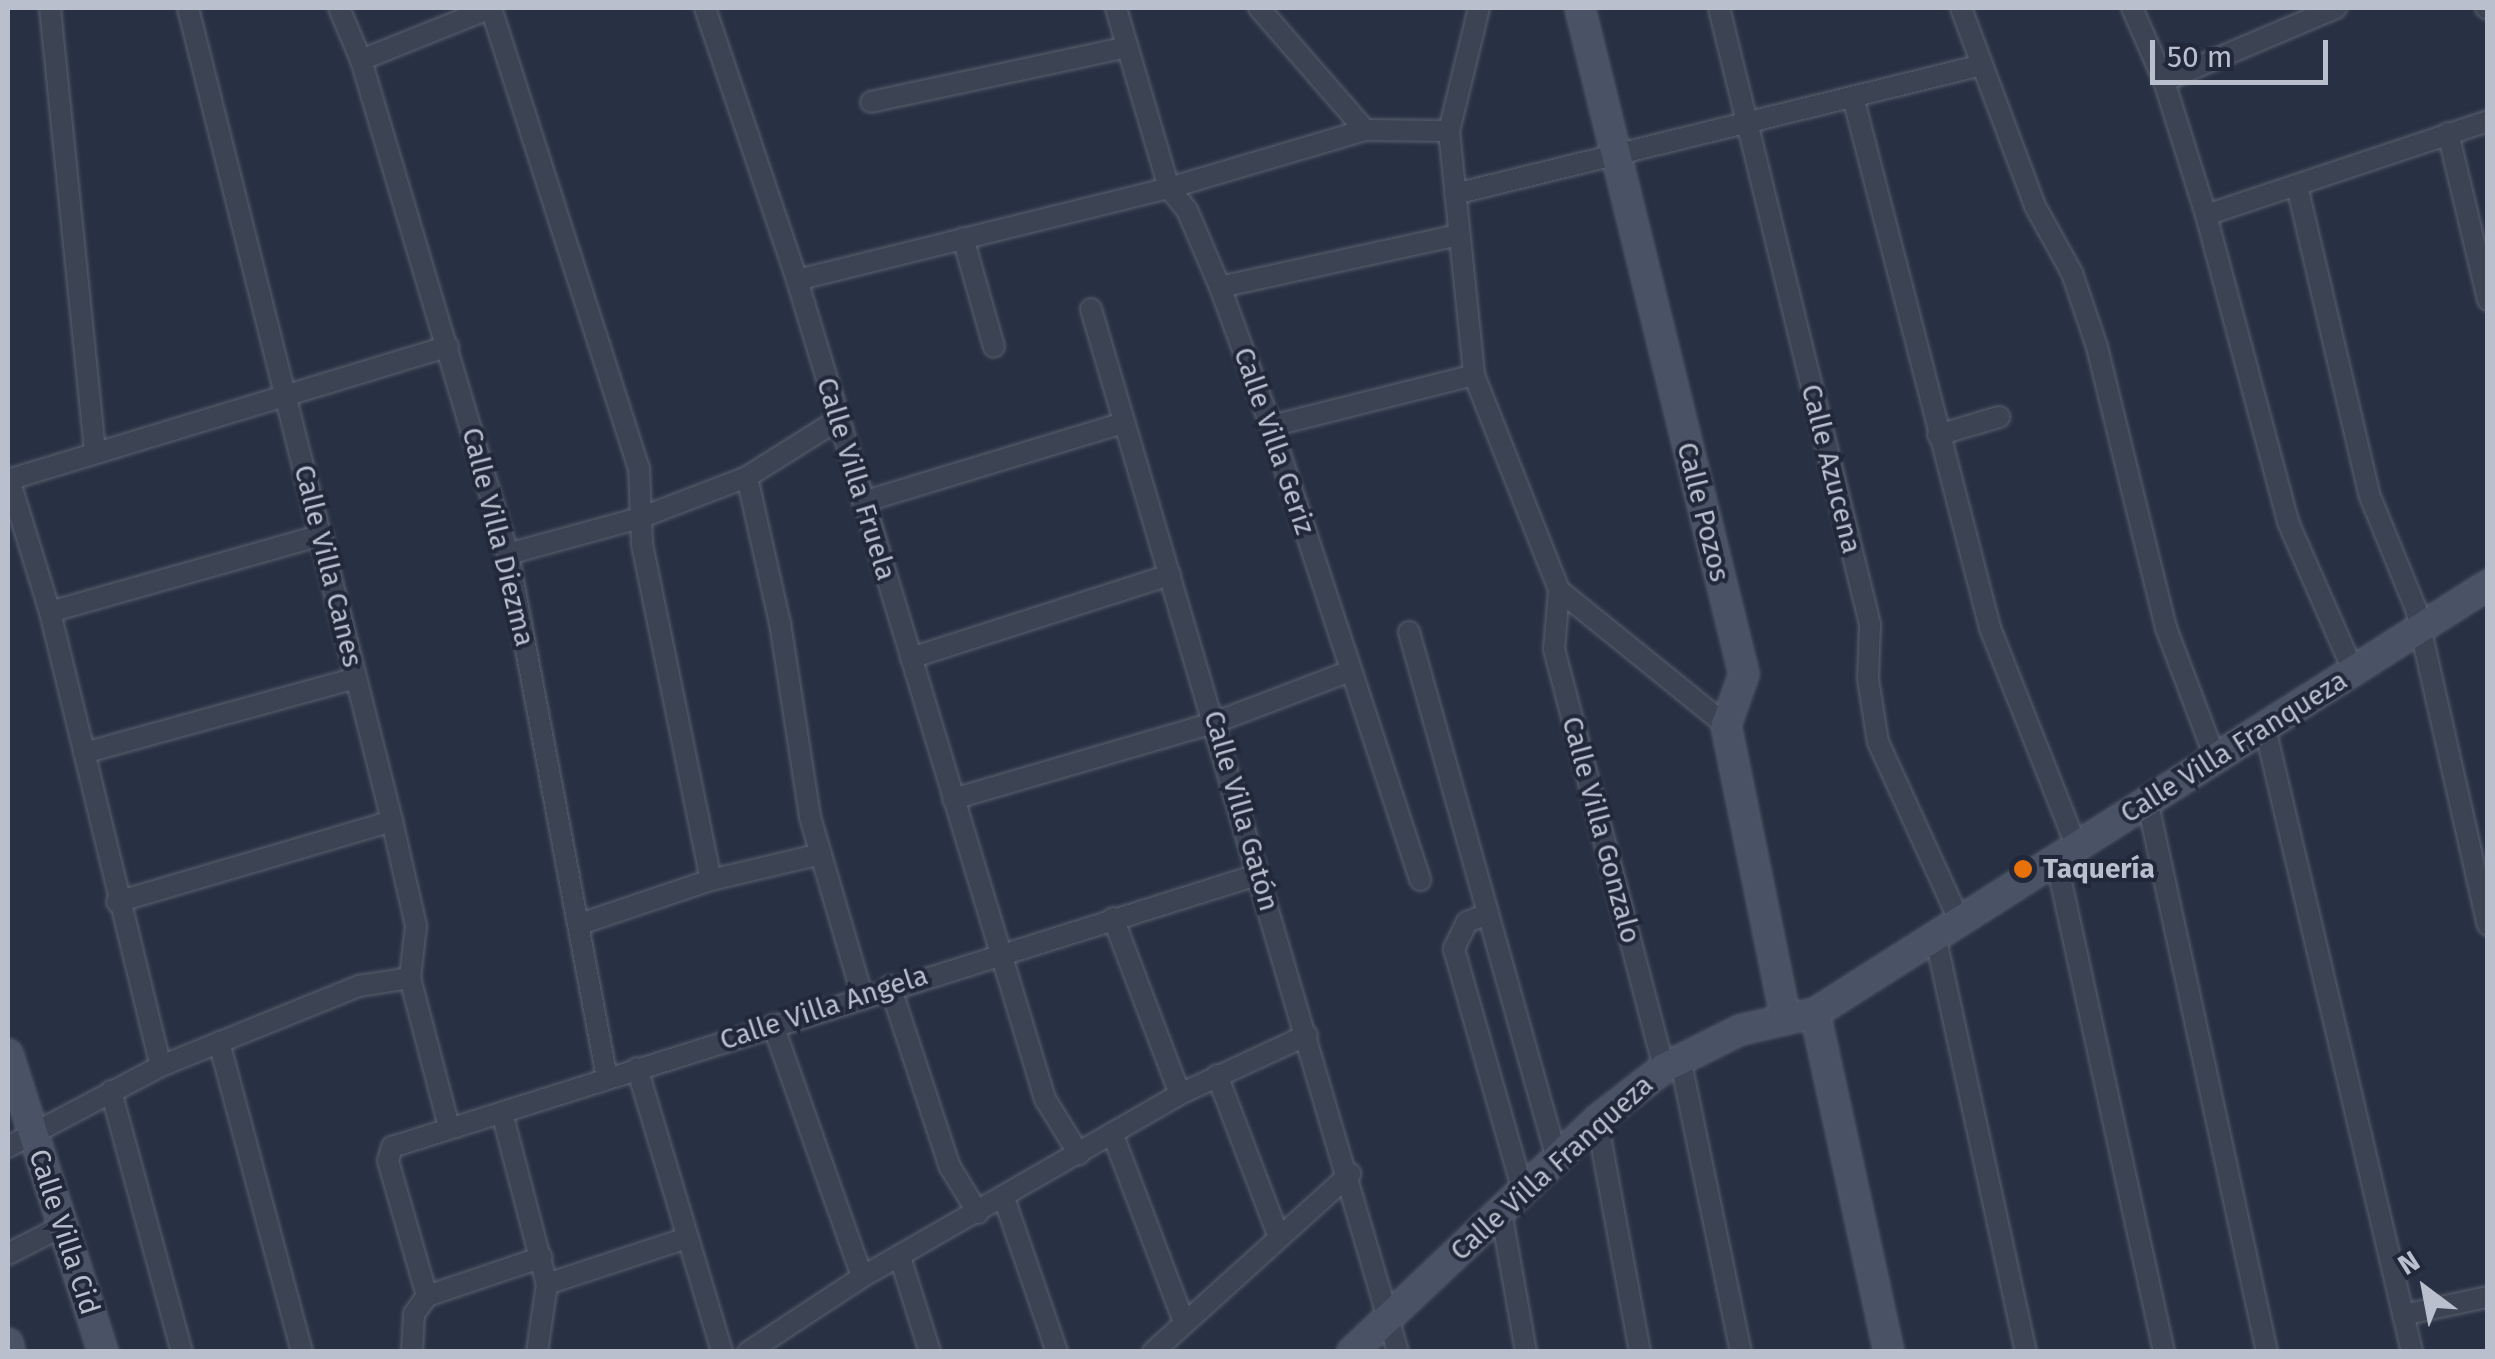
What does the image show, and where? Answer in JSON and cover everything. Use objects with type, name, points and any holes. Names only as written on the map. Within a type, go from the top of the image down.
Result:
[{"type":"street","points":[[50,8],[95,450]]},
{"type":"street","name":"Calle Villa Canes","points":[[188,8],[392,821],[416,926],[410,978],[449,1126]]},
{"type":"street","name":"Calle Villa Diezma","points":[[340,8],[361,60],[508,554],[580,924],[598,1059],[607,1078]]},
{"type":"street","points":[[361,60],[491,8],[639,468],[640,518],[712,880]]},
{"type":"street","name":"Calle Villa Fruela","points":[[704,8],[797,280],[836,421],[1003,952],[1045,1099],[1079,1154]]},
{"type":"street","name":"Calle Villa Geriz","points":[[1116,8],[1170,188],[1187,210],[1271,426],[1420,880]]},
{"type":"street","points":[[1259,8],[1276,17],[1365,130]]},
{"type":"street","points":[[1479,8],[1449,131],[1474,375],[1559,590],[1726,725],[1785,1016]]},
{"type":"street","name":"Calle Pozos","points":[[1580,8],[1613,158],[1744,674],[1726,725]]},
{"type":"street","name":"Calle Azucena","points":[[1719,8],[1743,121],[1870,624],[1868,679],[1878,742],[1947,928],[2026,1352]]},
{"type":"street","points":[[1961,8],[1978,66],[2035,206],[2072,273],[2166,628],[2215,758]]},
{"type":"street","points":[[2132,8],[2164,81],[2206,215],[2288,522],[2354,672]]},
{"type":"street","points":[[2164,81],[2336,8]]},
{"type":"street","points":[[871,102],[1127,48]]},
{"type":"street","points":[[1455,194],[1978,66]]},
{"type":"street","points":[[1852,97],[1990,628],[2066,852],[2164,1352]]},
{"type":"street","points":[[2206,215],[2488,120]]},
{"type":"street","points":[[797,280],[1170,188],[1365,130],[1449,131]]},
{"type":"street","points":[[2448,133],[2488,300]]},
{"type":"street","points":[[2296,186],[2370,494],[2416,609],[2418,632],[2488,925]]},
{"type":"street","points":[[1220,288],[1458,235]]},
{"type":"street","points":[[963,238],[994,347]]},
{"type":"street","name":"Calle Villa Gatón","points":[[1091,308],[1392,1314]]},
{"type":"street","points":[[161,1066],[117,902],[50,612],[8,480],[95,450],[448,346]]},
{"type":"street","points":[[1271,426],[1474,375]]},
{"type":"street","points":[[1938,434],[1999,417]]},
{"type":"street","points":[[508,554],[640,518],[747,477],[836,421]]},
{"type":"street","points":[[863,502],[1123,423]]},
{"type":"street","points":[[747,477],[821,854],[862,995]]},
{"type":"street","points":[[50,612],[322,535]]},
{"type":"street","points":[[911,658],[1170,576]]},
{"type":"street","name":"Calle Villa Franqueza","points":[[1352,1352],[1597,1120],[1672,1063],[1785,1016],[1815,1013],[2488,585]]},
{"type":"street","name":"Calle Villa Gonzalo","points":[[1559,590],[1554,649],[1672,1063]]},
{"type":"street","points":[[1410,632],[1557,1159]]},
{"type":"street","points":[[954,799],[1216,722],[1350,671]]},
{"type":"street","points":[[84,753],[356,678]]},
{"type":"street","points":[[2265,728],[2412,1352]]},
{"type":"street","points":[[2148,804],[2267,1352]]},
{"type":"street","points":[[117,902],[392,821]]},
{"type":"street","points":[[580,924],[712,880],[821,854]]},
{"type":"street","name":"Calle Villa Angela","points":[[426,1296],[388,1162],[392,1147],[890,986],[1258,875]]},
{"type":"street","points":[[1488,914],[1467,922],[1454,949],[1523,1191]]},
{"type":"street","points":[[1113,918],[1180,1094]]},
{"type":"street","points":[[20,1142],[111,1091],[218,1042],[359,986],[410,978]]},
{"type":"street","points":[[890,986],[950,1167],[978,1213]]},
{"type":"street","points":[[1815,1013],[1889,1352]]},
{"type":"street","points":[[774,1025],[862,1277]]},
{"type":"street","points":[[766,1348],[862,1277],[1180,1094],[1306,1034]]},
{"type":"street","points":[[218,1042],[302,1352]]},
{"type":"street","name":"Calle Villa Cid","points":[[8,1054],[20,1142],[61,1226],[103,1352]]},
{"type":"street","points":[[1672,1063],[1741,1352]]},
{"type":"street","points":[[636,1068],[684,1239],[722,1352]]},
{"type":"street","points":[[1217,1076],[1279,1237]]},
{"type":"street","points":[[111,1091],[182,1352]]},
{"type":"street","points":[[502,1112],[547,1284],[537,1352]]},
{"type":"street","points":[[1597,1120],[1640,1352]]},
{"type":"street","points":[[1113,1134],[1184,1322]]},
{"type":"street","points":[[1152,1352],[1350,1174]]},
{"type":"street","points":[[1004,1198],[1057,1352]]},
{"type":"street","points":[[1502,1211],[1526,1352]]},
{"type":"street","points":[[8,1254],[61,1226]]},
{"type":"street","points":[[547,1284],[684,1239]]},
{"type":"street","points":[[412,1352],[414,1314],[426,1296],[542,1257]]},
{"type":"street","points":[[900,1257],[930,1352]]},
{"type":"street","points":[[2404,1315],[2488,1297]]},
{"type":"street","points":[[1392,1314],[1398,1352]]},
{"type":"street","points":[[8,1343],[10,1352]]},
{"type":"place","name":"Taquería","points":[[2023,869]]}]
